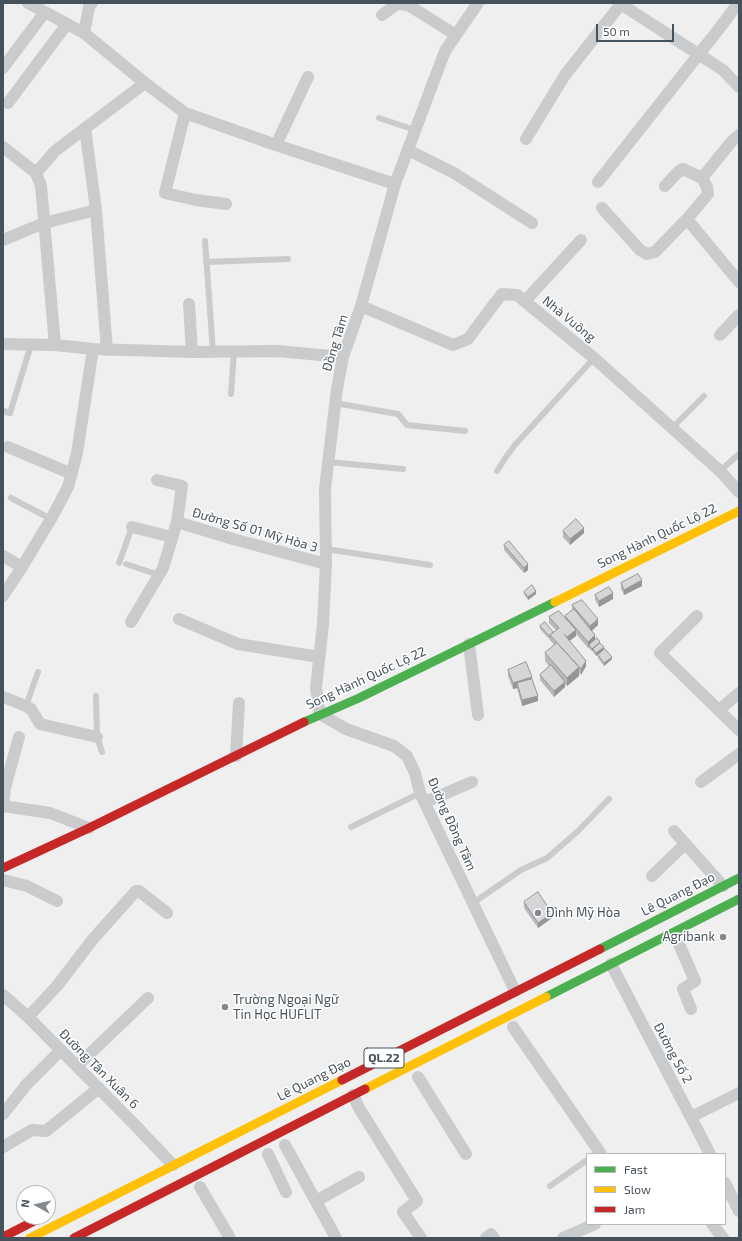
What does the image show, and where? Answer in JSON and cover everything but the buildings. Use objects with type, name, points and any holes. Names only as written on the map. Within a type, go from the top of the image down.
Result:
[{"type":"main road","name":"Song Hành Quốc Lộ 22","points":[[3,868],[89,828],[320,714],[358,698],[739,511]]},
{"type":"main road","name":"Lê Quang Đạo","points":[[30,1238],[739,878]]},
{"type":"main road","name":"QL.22","points":[[74,1238],[353,1095],[615,972],[739,899]]},
{"type":"main road","points":[[3,1237],[26,1225]]},
{"type":"street","points":[[28,3],[84,33],[145,83],[185,113],[276,146],[395,184]]},
{"type":"street","points":[[84,33],[89,7],[92,3]]},
{"type":"street","name":"Đồng Tâm","points":[[320,714],[316,688],[324,624],[326,564],[325,489],[335,403],[343,357],[361,306],[395,184],[445,51],[478,3]]},
{"type":"street","points":[[598,182],[738,3]]},
{"type":"street","points":[[382,15],[397,4],[408,5],[456,35]]},
{"type":"street","points":[[526,139],[565,76],[620,4],[723,70],[739,87]]},
{"type":"street","points":[[3,68],[45,12]]},
{"type":"street","points":[[8,104],[67,24]]},
{"type":"street","points":[[276,146],[308,77]]},
{"type":"street","points":[[36,173],[55,151],[145,83]]},
{"type":"street","points":[[185,113],[165,193],[196,200],[226,204]]},
{"type":"street","points":[[86,128],[96,210],[107,350]]},
{"type":"street","points":[[702,178],[732,141],[739,135]]},
{"type":"street","points":[[3,147],[36,173],[41,186],[54,345]]},
{"type":"street","points":[[408,150],[454,173],[532,223]]},
{"type":"street","points":[[602,208],[640,250],[647,254],[656,252],[708,194],[707,187],[702,178],[683,169],[664,186]]},
{"type":"street","points":[[3,240],[44,223],[96,210]]},
{"type":"street","points":[[687,219],[739,282]]},
{"type":"street","points":[[525,301],[581,240]]},
{"type":"street","name":"Nhà Vuông","points":[[361,306],[454,344],[468,339],[502,294],[518,295],[594,358],[720,471],[739,492]]},
{"type":"street","points":[[189,304],[192,352]]},
{"type":"street","points":[[720,335],[739,315]]},
{"type":"street","points":[[3,344],[54,345],[107,350],[192,352],[277,351],[343,357]]},
{"type":"street","points":[[3,596],[52,519],[72,474],[77,453],[93,349]]},
{"type":"street","points":[[8,447],[72,474]]},
{"type":"street","points":[[131,622],[163,568],[177,522],[182,486],[157,480]]},
{"type":"street","name":"Đường Số 01 Mỹ Hòa 3","points":[[177,522],[326,564]]},
{"type":"street","points":[[132,527],[172,537]]},
{"type":"street","points":[[3,556],[22,567]]},
{"type":"street","points":[[697,616],[660,653],[739,730]]},
{"type":"street","points":[[179,619],[238,644],[319,657]]},
{"type":"street","points":[[469,644],[478,715]]},
{"type":"street","points":[[719,710],[739,693]]},
{"type":"street","points":[[3,697],[31,709],[39,722],[42,724],[97,737]]},
{"type":"street","points":[[236,756],[239,703]]},
{"type":"street","name":"Đường Đồng Tâm","points":[[320,714],[346,729],[394,746],[407,756],[415,773],[423,797],[515,991]]},
{"type":"street","points":[[20,736],[4,788],[3,806],[50,813],[89,828]]},
{"type":"street","points":[[701,782],[739,754]]},
{"type":"street","points":[[423,797],[472,782]]},
{"type":"street","points":[[674,831],[723,886]]},
{"type":"street","points":[[652,876],[685,844]]},
{"type":"street","points":[[3,880],[27,886],[57,902]]},
{"type":"street","points":[[28,1017],[57,986],[92,939],[136,891],[139,891],[167,913]]},
{"type":"street","points":[[679,944],[695,982],[683,989],[691,1009]]},
{"type":"street","name":"Đường Số 2","points":[[615,972],[709,1153]]},
{"type":"street","name":"Đường Tân Xuân 6","points":[[3,995],[28,1017],[173,1165]]},
{"type":"street","points":[[77,1066],[148,998]]},
{"type":"street","points":[[513,1027],[598,1153]]},
{"type":"street","points":[[3,1114],[27,1084],[61,1050]]},
{"type":"street","points":[[418,1077],[466,1154]]},
{"type":"street","points":[[3,1147],[32,1130],[46,1131],[99,1088]]},
{"type":"street","points":[[691,1117],[739,1093]]},
{"type":"street","points":[[353,1095],[359,1108],[417,1201],[402,1212],[421,1238]]},
{"type":"street","points":[[286,1192],[276,1150],[316,1201],[336,1238]]},
{"type":"street","points":[[316,1201],[359,1177]]},
{"type":"street","points":[[726,1185],[739,1210]]},
{"type":"street","points":[[200,1187],[230,1238]]},
{"type":"street","points":[[563,1238],[593,1225]]},
{"type":"street","points":[[713,1225],[723,1238]]},
{"type":"street","points":[[486,1238],[491,1234],[494,1238]]},
{"type":"lane","points":[[379,118],[415,130]]},
{"type":"lane","points":[[205,242],[213,352]]},
{"type":"lane","points":[[206,262],[288,259]]},
{"type":"lane","points":[[3,411],[10,414],[31,344]]},
{"type":"lane","points":[[232,394],[234,352]]},
{"type":"lane","points":[[497,472],[514,446],[594,358]]},
{"type":"lane","points":[[672,428],[704,396]]},
{"type":"lane","points":[[335,403],[398,414],[406,425],[465,430]]},
{"type":"lane","points":[[720,471],[739,454]]},
{"type":"lane","points":[[328,462],[403,469]]},
{"type":"lane","points":[[11,498],[52,519]]},
{"type":"lane","points":[[119,563],[132,527]]},
{"type":"lane","points":[[326,548],[430,565]]},
{"type":"lane","points":[[126,564],[159,576]]},
{"type":"lane","points":[[26,706],[38,672]]},
{"type":"lane","points":[[96,696],[97,737],[102,752]]},
{"type":"lane","points":[[350,827],[423,797]]},
{"type":"lane","points":[[473,903],[521,870],[547,858],[577,832],[609,799]]},
{"type":"lane","points":[[550,1186],[586,1161]]},
{"type":"traffic: fast","points":[[304,722],[359,698],[555,602]]},
{"type":"traffic: fast","points":[[600,949],[739,878]]},
{"type":"traffic: fast","points":[[546,997],[739,899]]},
{"type":"traffic: slow","points":[[555,602],[739,511]]},
{"type":"traffic: slow","points":[[365,1089],[546,997]]},
{"type":"traffic: slow","points":[[30,1238],[342,1080]]},
{"type":"traffic: jam","points":[[3,868],[89,828],[304,722]]},
{"type":"traffic: jam","points":[[342,1080],[600,949]]},
{"type":"traffic: jam","points":[[74,1238],[365,1089]]},
{"type":"traffic: jam","points":[[3,1237],[26,1225]]},
{"type":"place","name":"Đình Mỹ Hòa","points":[[538,913]]},
{"type":"place","name":"Agribank","points":[[723,937]]},
{"type":"place","name":"Trường Ngoại Ngữ Tin Học HUFLIT","points":[[225,1007]]}]
